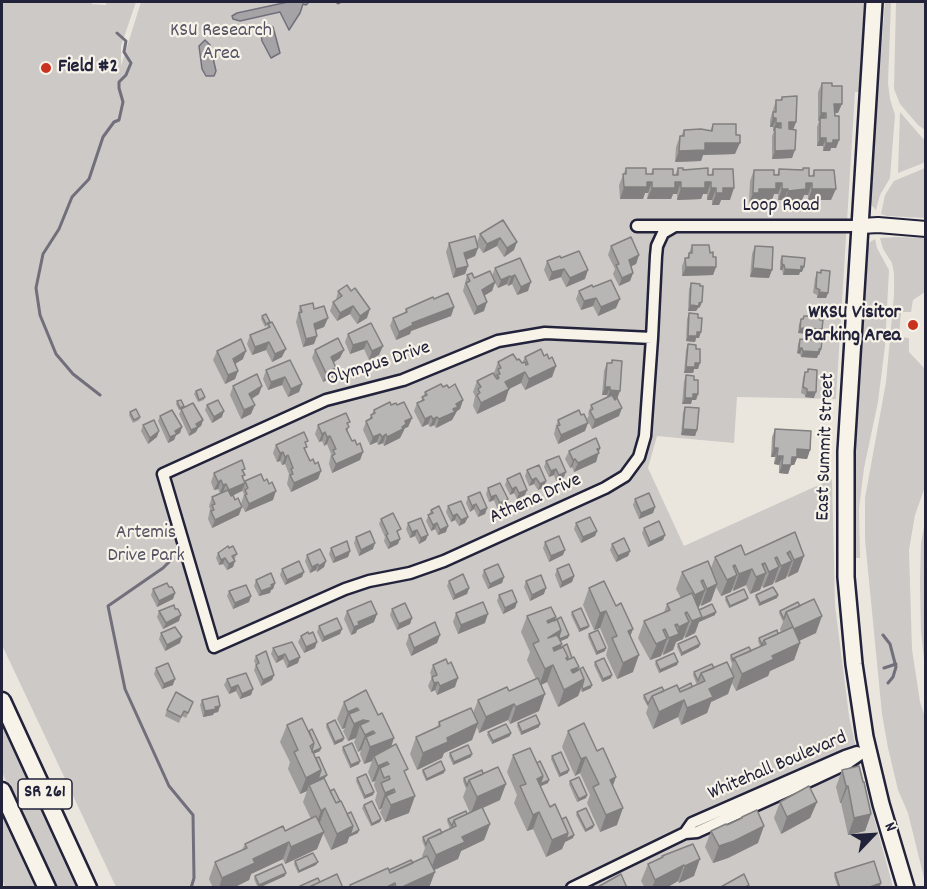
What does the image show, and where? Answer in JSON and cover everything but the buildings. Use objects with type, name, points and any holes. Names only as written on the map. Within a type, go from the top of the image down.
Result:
[{"type":"main road","name":"East Summit Street","points":[[874,2],[845,501],[849,616],[868,749],[888,829],[906,888]]},
{"type":"main road","name":"SR 261","points":[[2,701],[88,888]]},
{"type":"main road","name":"SR 261","points":[[2,791],[47,888]]},
{"type":"street","name":"Loop Road","points":[[637,226],[878,225],[926,229]]},
{"type":"street","name":"Athena Drive","points":[[214,647],[345,589],[369,581],[410,573],[444,561],[617,482],[625,476],[635,464],[644,444],[657,246],[663,233],[675,226]]},
{"type":"street","name":"Olympus Drive","points":[[214,647],[163,474],[326,400],[404,380],[498,341],[545,333],[652,338]]},
{"type":"street","name":"Whitehall Boulevard","points":[[572,888],[685,833],[697,832],[848,763],[868,749]]},
{"type":"green space","points":[[2,2],[91,2],[105,5],[108,2],[136,2],[121,46],[121,66],[141,2],[864,2],[859,92],[855,92],[836,399],[737,397],[734,443],[657,436],[648,468],[684,546],[832,479],[835,605],[849,716],[860,766],[893,887],[116,887],[2,645]]},
{"type":"green space","points":[[885,2],[891,2],[888,83],[895,115],[890,178],[880,195],[876,210],[872,206],[870,194]]},
{"type":"green space","points":[[896,2],[925,2],[925,130],[900,104],[894,89]]},
{"type":"green space","points":[[900,112],[925,141],[926,162],[898,173]]},
{"type":"green space","points":[[925,168],[925,218],[881,214],[885,195],[894,181]]},
{"type":"green space","points":[[880,238],[926,238],[925,292],[913,300],[911,312],[901,312],[899,337],[909,338],[909,352],[925,369],[925,487],[915,515],[909,550],[912,649],[920,702],[926,720],[925,882],[908,813],[898,790],[882,714],[865,540],[865,498],[886,382],[894,295],[892,263],[883,249]]},
{"type":"green space","points":[[875,239],[877,248],[889,270],[885,346],[878,402],[864,468],[859,509],[860,558],[854,558],[852,495],[867,244]]},
{"type":"green space","points":[[925,521],[925,668],[921,632],[920,582],[921,543]]},
{"type":"green space","points":[[2,723],[79,887],[56,887],[34,842],[2,772]]},
{"type":"green space","points":[[2,814],[35,887],[5,887],[2,879]]},
{"type":"shaded area","points":[[288,2],[309,2],[306,5],[303,4],[289,30],[280,12],[240,21],[233,19],[232,16],[237,13]]},
{"type":"shaded area","points":[[265,24],[273,27],[280,53],[271,58],[262,41],[260,29]]},
{"type":"shaded area","points":[[205,40],[210,45],[216,71],[214,76],[206,76],[202,69],[199,46]]},
{"type":"waterway","points":[[100,395],[73,374],[56,354],[40,315],[36,288],[43,254],[59,229],[72,197],[89,179],[103,137],[114,122],[119,120],[123,102],[119,82],[126,75],[131,63],[124,52],[126,41],[117,33]]},
{"type":"waterway","points":[[168,559],[169,562],[163,568],[108,606],[125,689],[169,786],[193,815],[194,878],[191,888]]},
{"type":"waterway","points":[[883,635],[890,644],[896,667],[888,683]]},
{"type":"waterway","points":[[884,668],[896,664]]},
{"type":"place","name":"Field #2","points":[[46,68]]},
{"type":"place","name":"WKSU Visitor Parking Area","points":[[913,325]]},
{"type":"park label","name":"KSU Research Area","points":[[221,44]]},
{"type":"park label","name":"Artemis Drive Park","points":[[146,546]]}]
